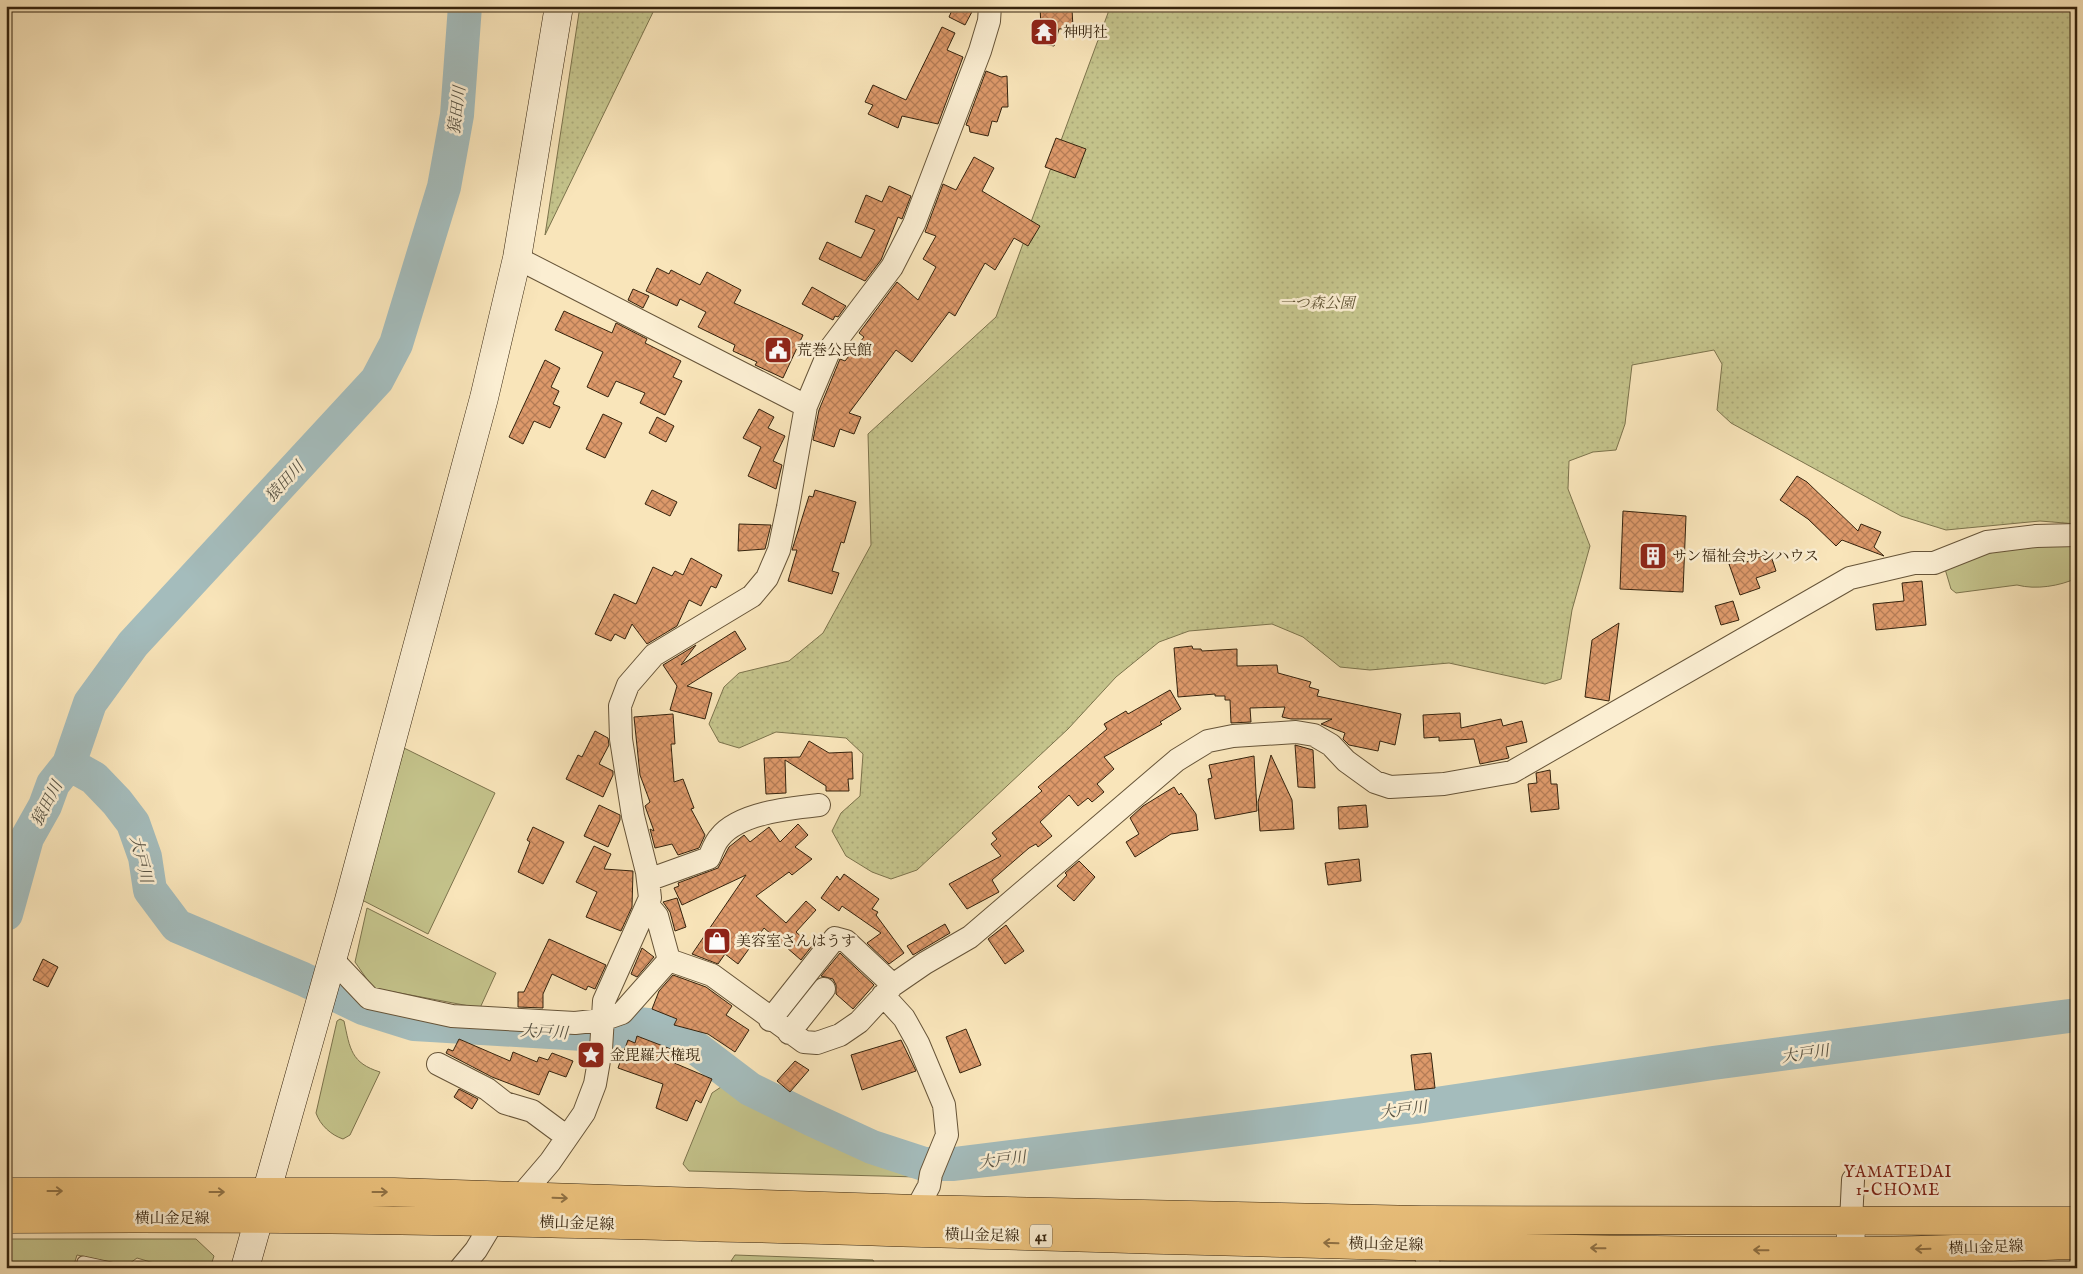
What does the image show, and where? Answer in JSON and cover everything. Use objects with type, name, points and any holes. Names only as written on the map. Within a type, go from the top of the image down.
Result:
[{"type":"main road","name":"横山金足線","points":[[6,1192],[263,1205],[494,1220],[904,1233],[1426,1257],[1850,1259],[2077,1245]]},
{"type":"main road","name":"横山金足線","points":[[6,1218],[263,1205],[394,1192],[917,1210],[1421,1220],[2077,1221]]},
{"type":"street","points":[[245,1268],[482,408],[517,258],[559,6]]},
{"type":"street","points":[[461,1268],[476,1250],[494,1220],[520,1197],[550,1162],[584,1113],[595,1084],[601,1048],[604,1001],[648,905],[650,898],[648,880],[624,765],[620,706],[628,685],[654,655],[752,596],[767,578],[779,550],[806,406],[830,349],[892,267],[914,224],[980,52],[989,21],[990,6]]},
{"type":"street","points":[[517,258],[806,406]]},
{"type":"street","points":[[669,960],[712,975],[748,1000],[770,1020],[789,1033],[804,1042],[817,1042],[840,1034],[866,1016],[888,990],[925,963],[970,937],[1178,760],[1208,741],[1264,733],[1296,732],[1314,735],[1331,745],[1346,761],[1375,782],[1390,787],[1444,784],[1512,772],[1850,578],[1914,563],[1934,563],[1988,542],[2036,536],[2077,535]]},
{"type":"street","points":[[648,880],[709,858],[720,837],[732,827],[772,810],[819,805]]},
{"type":"street","points":[[648,905],[657,916],[669,960]]},
{"type":"street","points":[[770,1020],[835,938],[846,941],[888,990],[913,1035],[944,1105],[947,1135],[931,1174],[929,1186],[904,1233]]},
{"type":"street","points":[[327,976],[369,998],[452,1016],[575,1023],[602,1021],[622,1012],[669,960]]},
{"type":"street","points":[[789,1033],[824,989]]},
{"type":"street","points":[[438,1064],[487,1089],[505,1103],[532,1112],[567,1137]]},
{"type":"street","points":[[1850,1259],[1853,1180]]},
{"type":"lane","points":[[83,1262],[111,1268]]},
{"type":"lane","points":[[137,1268],[142,1268]]},
{"type":"green space","points":[[580,6],[656,6],[545,235]]},
{"type":"green space","name":"一つ森公園","points":[[1108,6],[2077,6],[2077,524],[2040,521],[1946,530],[1901,516],[1731,423],[1717,410],[1722,364],[1714,350],[1632,365],[1625,424],[1616,450],[1593,452],[1569,461],[1568,489],[1590,546],[1572,610],[1561,679],[1545,684],[1449,663],[1370,670],[1340,667],[1303,637],[1272,624],[1189,631],[1159,642],[1116,677],[1068,729],[917,870],[891,879],[872,872],[846,856],[832,831],[841,813],[860,796],[863,754],[846,738],[776,732],[739,748],[719,742],[709,724],[724,687],[739,673],[789,661],[823,633],[871,545],[868,434],[996,317],[1108,13]]},
{"type":"green space","points":[[2077,542],[2077,578],[2056,585],[2032,587],[2017,585],[1956,593],[1951,589],[1945,569],[1948,564],[1994,552]]},
{"type":"green space","points":[[404,748],[495,793],[428,934],[362,900]]},
{"type":"green space","points":[[367,908],[496,973],[480,1008],[373,988],[355,962]]},
{"type":"green space","points":[[340,1019],[344,1021],[353,1054],[363,1064],[380,1072],[350,1135],[343,1139],[327,1129],[320,1122],[316,1113],[337,1021]]},
{"type":"green space","points":[[721,1087],[885,1163],[916,1171],[918,1177],[689,1171],[683,1164],[712,1093]]},
{"type":"green space","points":[[6,1239],[196,1239],[214,1256],[210,1268],[171,1268],[137,1258],[126,1266],[77,1255],[73,1268],[6,1268]]},
{"type":"green space","points":[[735,1255],[873,1260],[876,1266],[875,1268],[741,1268],[731,1261]]},
{"type":"building","points":[[954,6],[975,6],[965,25],[949,17]]},
{"type":"building","name":"神明社","points":[[1059,6],[1059,10],[1072,9],[1073,28],[1059,29],[1054,46],[1038,43],[1041,26],[1040,7]]},
{"type":"building","points":[[942,27],[955,33],[947,50],[963,57],[938,124],[902,116],[898,128],[868,114],[873,105],[865,102],[873,85],[906,100]]},
{"type":"building","points":[[986,71],[1001,77],[1007,76],[1008,107],[1002,107],[997,122],[992,121],[988,136],[970,132],[969,126],[966,125]]},
{"type":"building","points":[[1056,138],[1086,149],[1075,178],[1045,167]]},
{"type":"building","points":[[974,157],[994,168],[982,191],[1040,226],[1028,246],[1014,238],[995,270],[985,263],[955,316],[949,312],[912,362],[896,350],[849,413],[861,417],[854,434],[840,429],[834,447],[813,440],[819,410],[840,359],[845,361],[864,337],[859,333],[897,282],[918,300],[936,267],[923,259],[936,236],[925,232],[943,184],[956,190]]},
{"type":"building","points":[[889,186],[911,196],[902,219],[898,217],[881,260],[865,281],[819,259],[827,242],[861,258],[875,230],[855,222],[866,195],[882,202]]},
{"type":"building","points":[[657,268],[669,274],[671,270],[700,285],[707,272],[741,290],[734,303],[803,335],[783,378],[755,365],[757,362],[733,351],[735,345],[698,327],[706,312],[680,299],[677,306],[646,291]]},
{"type":"building","points":[[812,287],[846,306],[838,317],[835,316],[833,320],[802,304]]},
{"type":"building","points":[[633,289],[649,296],[643,308],[628,300]]},
{"type":"building","points":[[564,311],[612,333],[616,323],[647,339],[645,343],[681,361],[673,377],[682,381],[665,415],[640,403],[645,393],[616,381],[608,397],[587,387],[603,352],[555,330]]},
{"type":"building","points":[[545,360],[560,368],[551,387],[559,391],[553,404],[560,407],[550,428],[534,421],[523,444],[509,437]]},
{"type":"building","points":[[759,409],[774,417],[768,428],[785,436],[773,461],[782,465],[776,489],[748,476],[761,447],[743,438]]},
{"type":"building","points":[[603,414],[622,423],[605,458],[586,449]]},
{"type":"building","points":[[657,417],[674,426],[666,442],[649,433]]},
{"type":"building","points":[[1797,476],[1807,482],[1858,531],[1861,524],[1881,532],[1874,547],[1884,556],[1842,540],[1836,546],[1808,519],[1780,500]]},
{"type":"building","points":[[652,490],[677,502],[670,516],[645,504]]},
{"type":"building","points":[[815,490],[856,502],[844,543],[841,542],[832,571],[839,573],[832,594],[788,581],[797,550],[792,550],[809,496],[813,497]]},
{"type":"building","name":"サン福祉会サンハウス","points":[[1623,511],[1686,516],[1683,592],[1620,589]]},
{"type":"building","points":[[739,524],[771,525],[765,549],[738,551]]},
{"type":"building","points":[[1770,553],[1776,571],[1756,578],[1760,588],[1740,595],[1729,564],[1743,559],[1744,563]]},
{"type":"building","points":[[691,558],[722,575],[716,588],[711,586],[701,606],[689,600],[677,626],[647,644],[632,624],[625,639],[615,634],[611,641],[595,634],[614,594],[636,604],[653,567],[672,576],[675,571],[683,575]]},
{"type":"building","points":[[1922,581],[1926,625],[1876,630],[1873,604],[1904,601],[1902,583]]},
{"type":"building","points":[[1733,601],[1739,620],[1721,625],[1715,606]]},
{"type":"building","points":[[1619,623],[1609,701],[1585,697],[1592,640]]},
{"type":"building","points":[[735,631],[746,649],[687,686],[712,693],[705,719],[670,710],[677,686],[663,665],[696,645],[681,665]]},
{"type":"building","points":[[1192,646],[1193,649],[1201,649],[1202,651],[1237,649],[1237,666],[1277,665],[1278,673],[1311,682],[1309,687],[1319,690],[1317,696],[1401,714],[1395,745],[1380,741],[1378,751],[1349,745],[1343,739],[1345,733],[1321,724],[1332,719],[1291,719],[1282,717],[1285,707],[1250,708],[1251,722],[1231,723],[1230,700],[1225,700],[1225,696],[1215,696],[1215,694],[1178,697],[1174,648]]},
{"type":"building","points":[[1170,690],[1181,709],[1160,722],[1162,724],[1104,757],[1114,769],[1097,784],[1104,792],[1092,802],[1088,798],[1078,806],[1069,795],[1040,822],[1052,836],[1038,847],[1036,844],[1029,848],[992,880],[999,892],[967,909],[949,884],[1001,856],[991,844],[997,839],[992,833],[1042,791],[1038,787],[1107,729],[1104,724],[1126,711],[1128,714]]},
{"type":"building","points":[[1460,713],[1461,728],[1501,719],[1503,726],[1522,721],[1527,742],[1506,747],[1509,758],[1480,764],[1474,739],[1439,741],[1439,737],[1424,738],[1423,715]]},
{"type":"building","points":[[673,714],[675,744],[671,744],[674,782],[683,779],[694,808],[691,809],[705,835],[699,848],[678,855],[672,844],[655,848],[650,829],[654,831],[645,806],[650,802],[640,775],[634,717]]},
{"type":"building","points":[[595,731],[608,738],[609,745],[599,764],[613,771],[603,797],[566,779],[578,755],[582,757]]},
{"type":"building","points":[[809,741],[829,753],[852,752],[853,779],[848,779],[849,791],[826,791],[826,786],[785,760],[786,793],[766,794],[764,758],[800,757]]},
{"type":"building","points":[[1295,745],[1313,750],[1315,788],[1298,787]]},
{"type":"building","points":[[1271,755],[1292,800],[1294,829],[1260,831],[1258,802]]},
{"type":"building","points":[[1254,756],[1257,811],[1215,819],[1208,779],[1212,778],[1209,765]]},
{"type":"building","points":[[1550,770],[1551,784],[1557,784],[1559,809],[1531,812],[1528,784],[1537,783],[1536,773]]},
{"type":"building","points":[[1174,787],[1179,795],[1181,793],[1196,814],[1198,830],[1171,834],[1135,857],[1126,842],[1139,834],[1130,818],[1143,806]]},
{"type":"building","points":[[599,805],[620,815],[620,820],[608,847],[584,836]]},
{"type":"building","points":[[1366,805],[1368,827],[1339,829],[1338,807]]},
{"type":"building","points":[[798,824],[808,835],[795,847],[812,859],[792,875],[789,872],[756,896],[786,923],[806,901],[816,910],[796,932],[812,946],[801,960],[764,928],[738,964],[725,954],[718,964],[692,954],[746,875],[682,905],[674,888],[679,886],[678,883],[718,868],[729,847],[744,835],[750,842],[769,827],[780,842]]},
{"type":"building","points":[[533,827],[564,842],[543,884],[518,872],[530,842],[527,840]]},
{"type":"building","points":[[594,846],[611,854],[604,869],[633,871],[632,907],[621,931],[586,917],[597,892],[576,882]]},
{"type":"building","points":[[1359,859],[1361,881],[1328,885],[1325,863]]},
{"type":"building","points":[[1079,861],[1095,877],[1074,901],[1057,886],[1067,875],[1065,873]]},
{"type":"building","points":[[844,874],[879,899],[872,909],[878,912],[876,915],[904,953],[889,964],[867,943],[881,933],[842,906],[839,911],[821,898],[837,876],[840,880]]},
{"type":"building","points":[[677,898],[686,927],[675,931],[670,912],[663,902]]},
{"type":"building","points":[[945,924],[950,933],[913,955],[907,946]]},
{"type":"building","points":[[1006,925],[1024,951],[1005,964],[988,939]]},
{"type":"building","points":[[549,939],[606,965],[595,989],[588,986],[586,990],[552,974],[543,994],[543,1008],[518,1007],[518,992],[524,992]]},
{"type":"building","points":[[642,948],[654,957],[637,977],[631,974]]},
{"type":"building","points":[[840,953],[874,985],[853,1009],[836,994],[836,985],[833,979],[821,976]]},
{"type":"building","points":[[43,959],[58,967],[48,987],[33,980]]},
{"type":"building","points":[[673,975],[706,987],[732,1006],[726,1015],[749,1030],[735,1052],[708,1034],[674,1025],[677,1019],[652,1009],[659,991]]},
{"type":"building","points":[[966,1029],[981,1065],[960,1073],[946,1037]]},
{"type":"building","points":[[637,1036],[676,1051],[672,1062],[712,1079],[701,1103],[696,1100],[687,1121],[656,1108],[663,1084],[618,1068],[628,1040],[635,1043]]},
{"type":"building","points":[[459,1039],[510,1061],[513,1052],[537,1062],[539,1057],[548,1060],[552,1053],[573,1061],[566,1077],[549,1071],[539,1095],[492,1077],[446,1053],[448,1049],[453,1051]]},
{"type":"building","points":[[901,1040],[916,1071],[862,1090],[851,1055]]},
{"type":"building","points":[[1431,1053],[1435,1088],[1415,1090],[1411,1055]]},
{"type":"building","points":[[795,1061],[809,1070],[790,1092],[777,1081]]},
{"type":"building","points":[[459,1089],[478,1099],[472,1109],[454,1097]]},
{"type":"waterway","name":"猿田川","points":[[6,914],[27,838],[45,806],[53,784],[69,764],[90,703],[133,644],[377,380],[396,344],[444,187],[457,115],[465,6]]},
{"type":"waterway","name":"大戸川","points":[[69,764],[94,778],[117,802],[133,823],[145,857],[150,890],[177,926],[303,979],[363,1008],[414,1024],[583,1034],[618,1032],[637,1024],[658,1026],[692,1045],[750,1089],[872,1147],[924,1164],[954,1164],[1416,1107],[1713,1063],[2077,1015]]},
{"type":"place","name":"神明社","points":[[1044,32]]},
{"type":"place","name":"荒巻公民館","points":[[778,350]]},
{"type":"place","name":"サン福祉会サンハウス","points":[[1653,556]]},
{"type":"place","name":"美容室さんはうす","points":[[717,941]]},
{"type":"place","name":"金毘羅大権現","points":[[591,1055]]},
{"type":"district","name":"YAMATEDAI 1-CHOME","points":[[1898,1180]]}]
